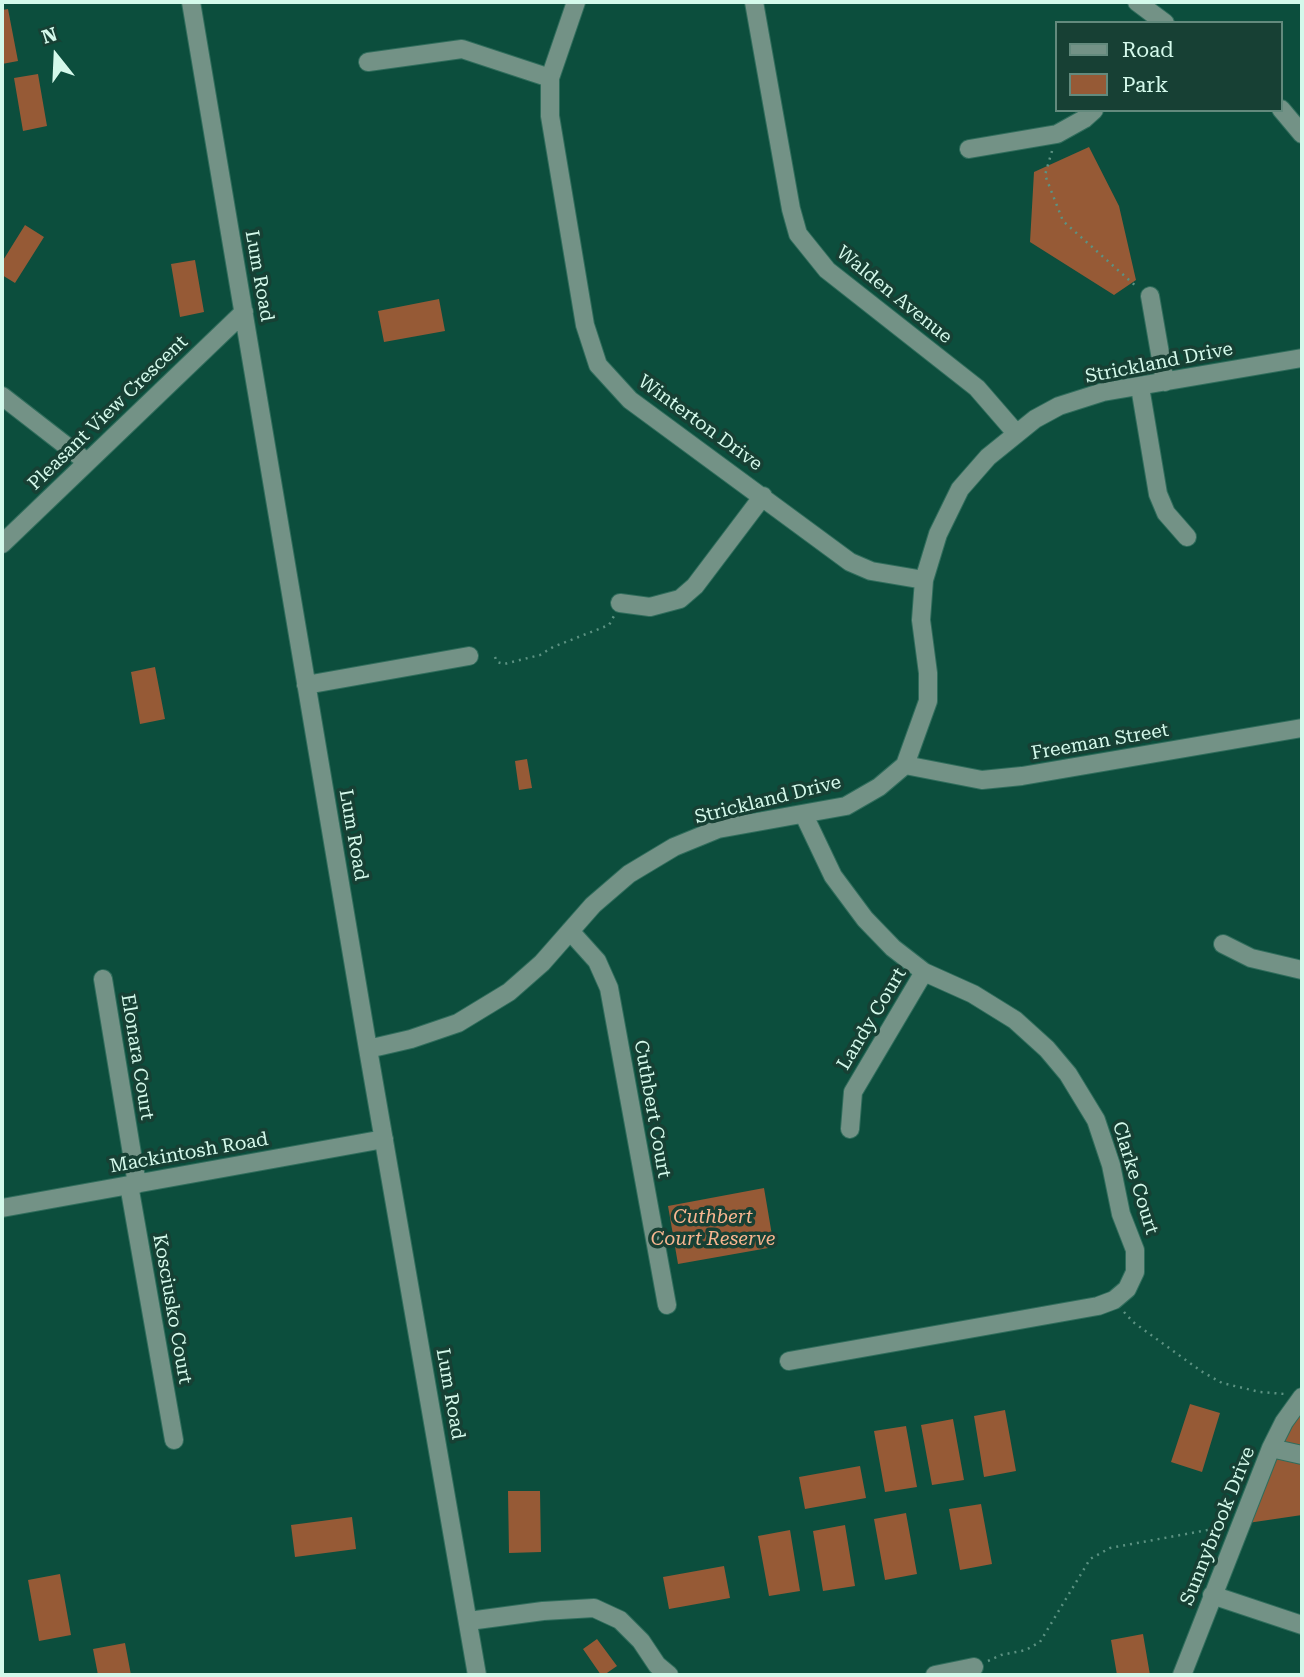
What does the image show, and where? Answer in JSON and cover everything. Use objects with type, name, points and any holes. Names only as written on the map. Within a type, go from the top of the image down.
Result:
[{"type":"street","name":"Lum Road","points":[[191,2],[477,1675]]},
{"type":"street","name":"Winterton Drive","points":[[576,2],[550,78],[550,116],[583,312],[598,365],[630,400],[850,562],[871,571],[924,580]]},
{"type":"street","name":"Walden Avenue","points":[[754,2],[791,209],[798,234],[827,270],[977,388],[1016,433]]},
{"type":"street","points":[[1137,2],[1162,21]]},
{"type":"street","points":[[368,62],[462,49],[550,78]]},
{"type":"street","points":[[1283,111],[1302,134]]},
{"type":"street","points":[[969,149],[1057,134],[1092,112]]},
{"type":"street","points":[[1150,296],[1165,382]]},
{"type":"street","name":"Pleasant View Crescent","points":[[2,544],[244,312]]},
{"type":"street","name":"Strickland Drive","points":[[368,1049],[411,1039],[458,1023],[509,992],[542,963],[593,905],[629,874],[674,847],[718,830],[846,806],[879,786],[905,765],[928,701],[928,673],[921,620],[924,580],[938,534],[960,489],[988,457],[1016,433],[1059,406],[1104,392],[1302,358]]},
{"type":"street","points":[[1140,387],[1158,494],[1167,513],[1187,537]]},
{"type":"street","points":[[2,396],[87,462]]},
{"type":"street","points":[[620,603],[650,607],[680,599],[695,586],[763,496]]},
{"type":"street","points":[[306,685],[469,656]]},
{"type":"street","name":"Freeman Street","points":[[905,765],[982,780],[1022,776],[1302,728]]},
{"type":"street","name":"Clarke Court","points":[[804,815],[833,876],[865,919],[893,948],[924,972],[973,994],[1015,1020],[1047,1049],[1068,1074],[1096,1120],[1111,1165],[1121,1214],[1135,1250],[1135,1272],[1127,1289],[1114,1300]]},
{"type":"street","name":"Cuthbert Court","points":[[570,931],[597,961],[609,988],[667,1306]]},
{"type":"street","points":[[1223,944],[1251,958],[1302,970]]},
{"type":"street","name":"Landy Court","points":[[850,1129],[853,1091],[924,972]]},
{"type":"street","name":"Elonara Court","points":[[103,979],[133,1184]]},
{"type":"street","name":"Mackintosh Road","points":[[2,1208],[384,1139]]},
{"type":"street","name":"Kosciusko Court","points":[[133,1184],[174,1440]]},
{"type":"street","points":[[789,1360],[1071,1311],[1114,1300]]},
{"type":"street","name":"Sunnybrook Drive","points":[[1182,1675],[1271,1448],[1297,1396]]},
{"type":"street","points":[[1271,1448],[1302,1455]]},
{"type":"street","points":[[1212,1595],[1302,1625]]},
{"type":"street","points":[[469,1621],[543,1611],[594,1608],[620,1620],[641,1641],[657,1665],[669,1675]]},
{"type":"street","points":[[935,1675],[974,1667]]},
{"type":"path","points":[[1057,134],[1045,175],[1063,221],[1150,296]]},
{"type":"path","points":[[495,657],[497,662],[504,664],[540,655],[609,625],[620,603]]},
{"type":"path","points":[[1114,1300],[1133,1322],[1222,1383],[1260,1392],[1297,1396]]},
{"type":"path","points":[[974,1667],[1001,1655],[1026,1650],[1040,1642],[1090,1559],[1110,1548],[1241,1524]]},
{"type":"green space","points":[[8,9],[18,61],[2,64],[2,10]]},
{"type":"green space","points":[[38,74],[47,126],[23,131],[14,78]]},
{"type":"green space","points":[[1089,147],[1119,206],[1136,280],[1114,295],[1030,242],[1034,172]]},
{"type":"green space","points":[[25,225],[44,237],[15,283],[2,275],[2,262]]},
{"type":"green space","points":[[195,260],[204,312],[180,317],[171,264]]},
{"type":"green space","points":[[439,299],[445,331],[384,342],[378,311]]},
{"type":"green space","points":[[155,667],[165,719],[140,724],[131,672]]},
{"type":"green space","points":[[527,759],[532,788],[519,790],[515,761]]},
{"type":"green space","name":"Cuthbert Court Reserve","points":[[764,1188],[774,1247],[678,1264],[668,1206]]},
{"type":"green space","points":[[1302,1399],[1302,1515],[1241,1524]]},
{"type":"green space","points":[[1190,1404],[1220,1413],[1202,1472],[1171,1462]]},
{"type":"green space","points":[[1005,1410],[1016,1471],[984,1477],[974,1416]]},
{"type":"green space","points":[[953,1419],[964,1480],[932,1485],[921,1425]]},
{"type":"green space","points":[[906,1426],[917,1487],[885,1492],[874,1431]]},
{"type":"green space","points":[[860,1466],[866,1498],[805,1509],[799,1477]]},
{"type":"green space","points":[[508,1491],[540,1491],[541,1552],[509,1553]]},
{"type":"green space","points":[[981,1504],[992,1564],[960,1570],[949,1509]]},
{"type":"green space","points":[[906,1513],[917,1574],[885,1580],[874,1519]]},
{"type":"green space","points":[[352,1517],[356,1549],[295,1557],[291,1525]]},
{"type":"green space","points":[[845,1525],[855,1586],[823,1591],[813,1531]]},
{"type":"green space","points":[[790,1530],[800,1591],[769,1596],[758,1536]]},
{"type":"green space","points":[[724,1566],[730,1598],[669,1609],[663,1577]]},
{"type":"green space","points":[[60,1574],[71,1635],[39,1641],[28,1580]]},
{"type":"green space","points":[[1143,1634],[1150,1675],[1117,1675],[1111,1640]]},
{"type":"green space","points":[[597,1639],[617,1666],[604,1675],[601,1675],[583,1649]]},
{"type":"green space","points":[[125,1643],[131,1675],[98,1675],[93,1649]]}]
